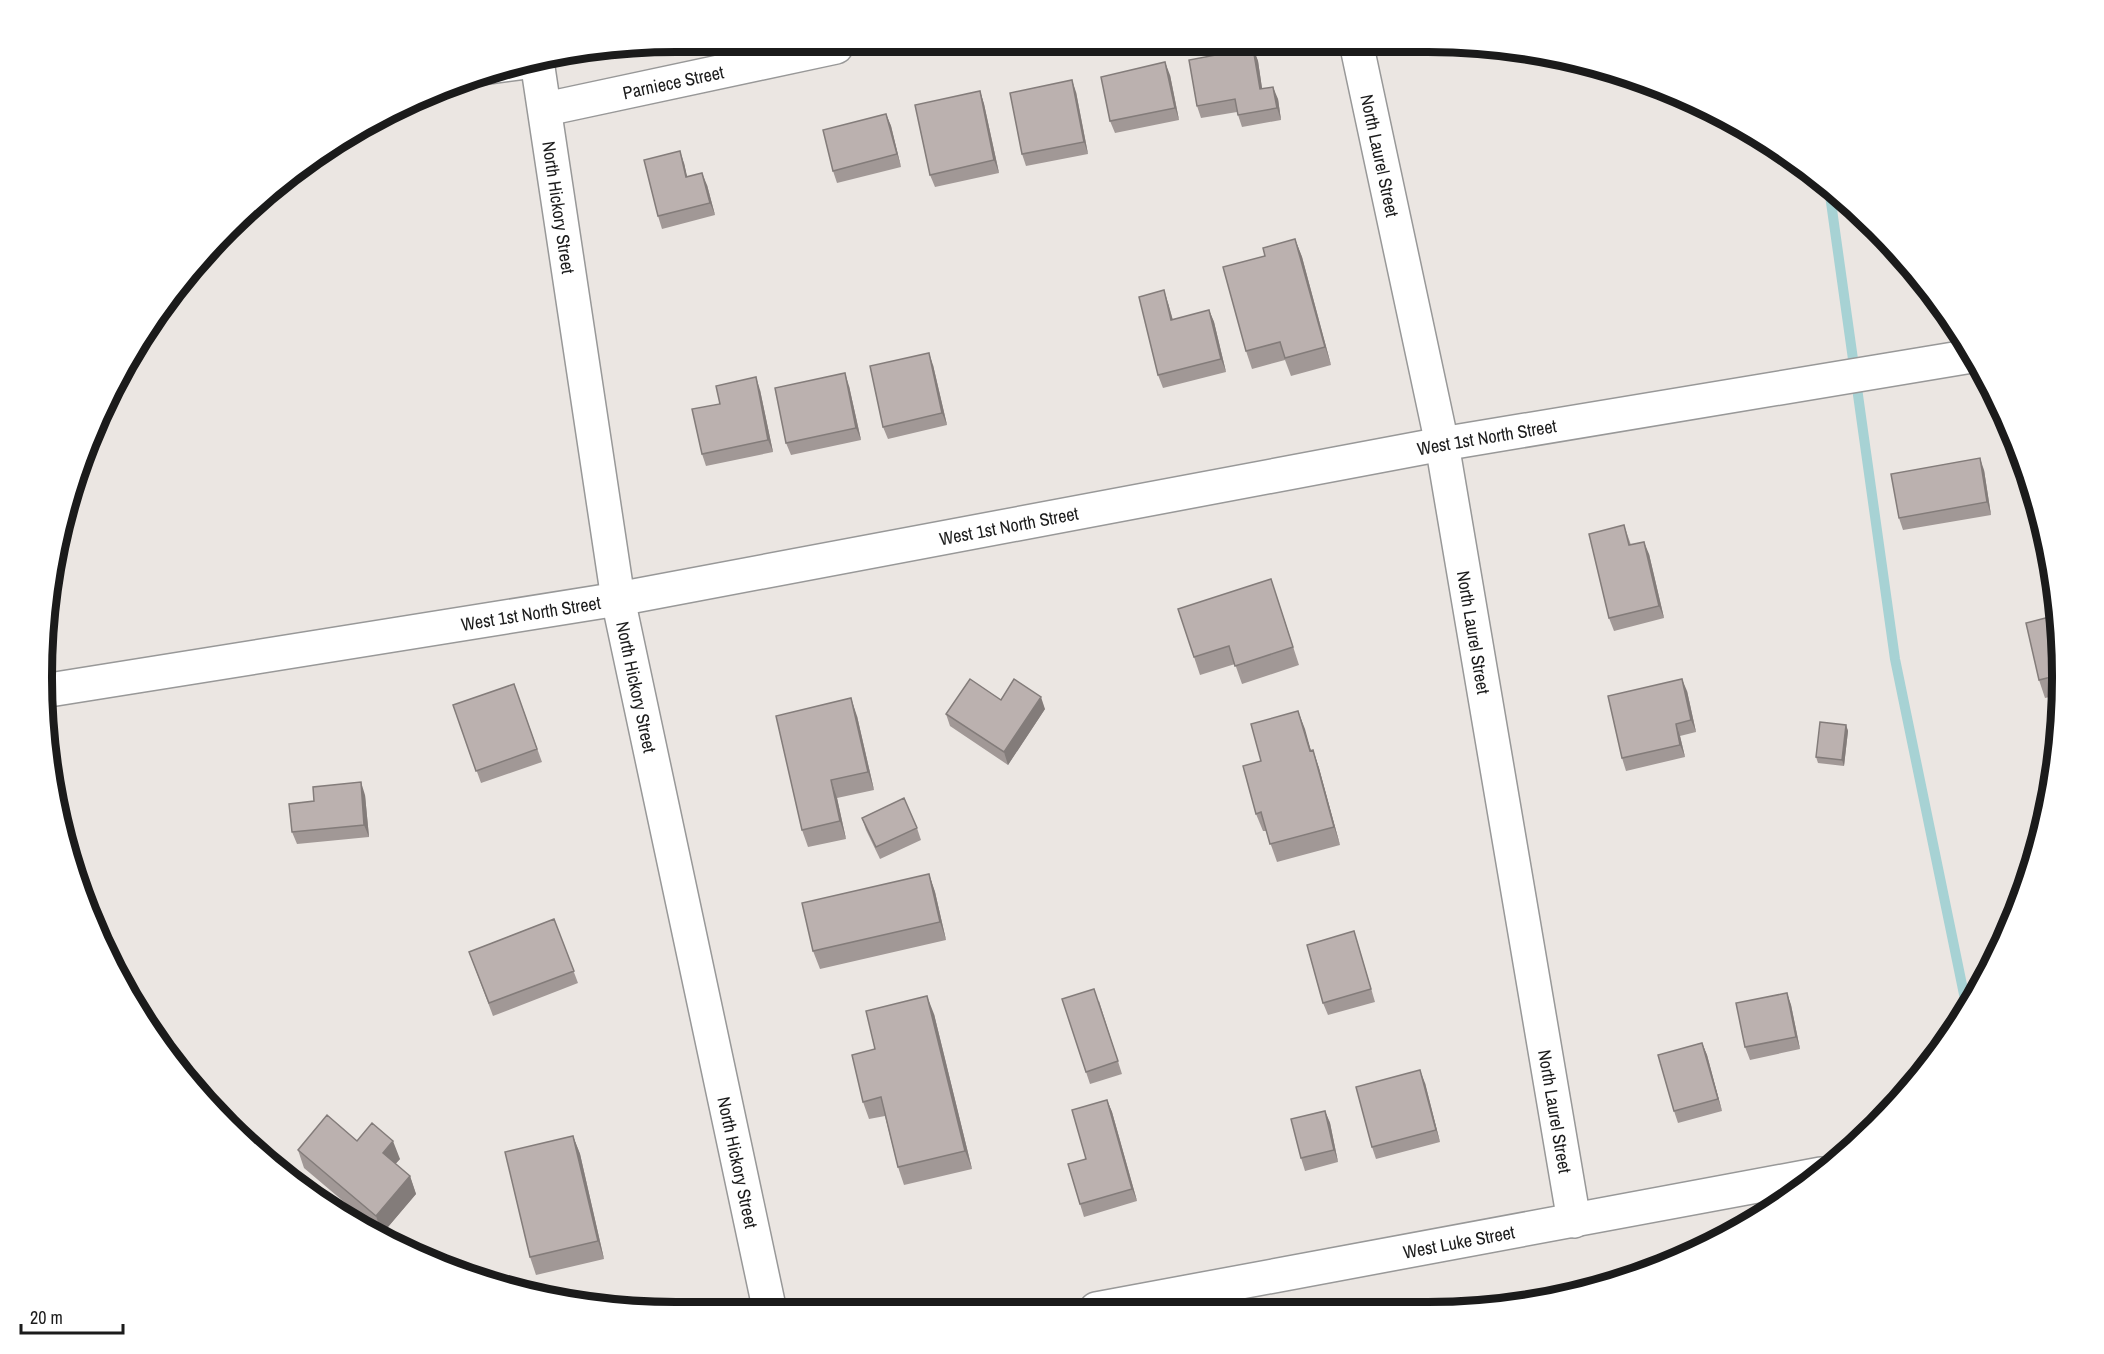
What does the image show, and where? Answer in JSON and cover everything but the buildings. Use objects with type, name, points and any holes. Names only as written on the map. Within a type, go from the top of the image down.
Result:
[{"type":"street","name":"Parniece Street","points":[[546,110],[817,52]]},
{"type":"street","name":"North Laurel Street","points":[[1358,52],[1442,444],[1574,1221]]},
{"type":"street","name":"North Hickory Street","points":[[538,68],[546,110],[618,598],[768,1302]]},
{"type":"street","name":"West 1st North Street","points":[[53,689],[618,598],[1442,444],[1963,357]]},
{"type":"street","name":"West Luke Street","points":[[1134,1302],[1798,1178]]},
{"type":"waterway","points":[[1831,201],[1895,659],[1964,995]]}]
